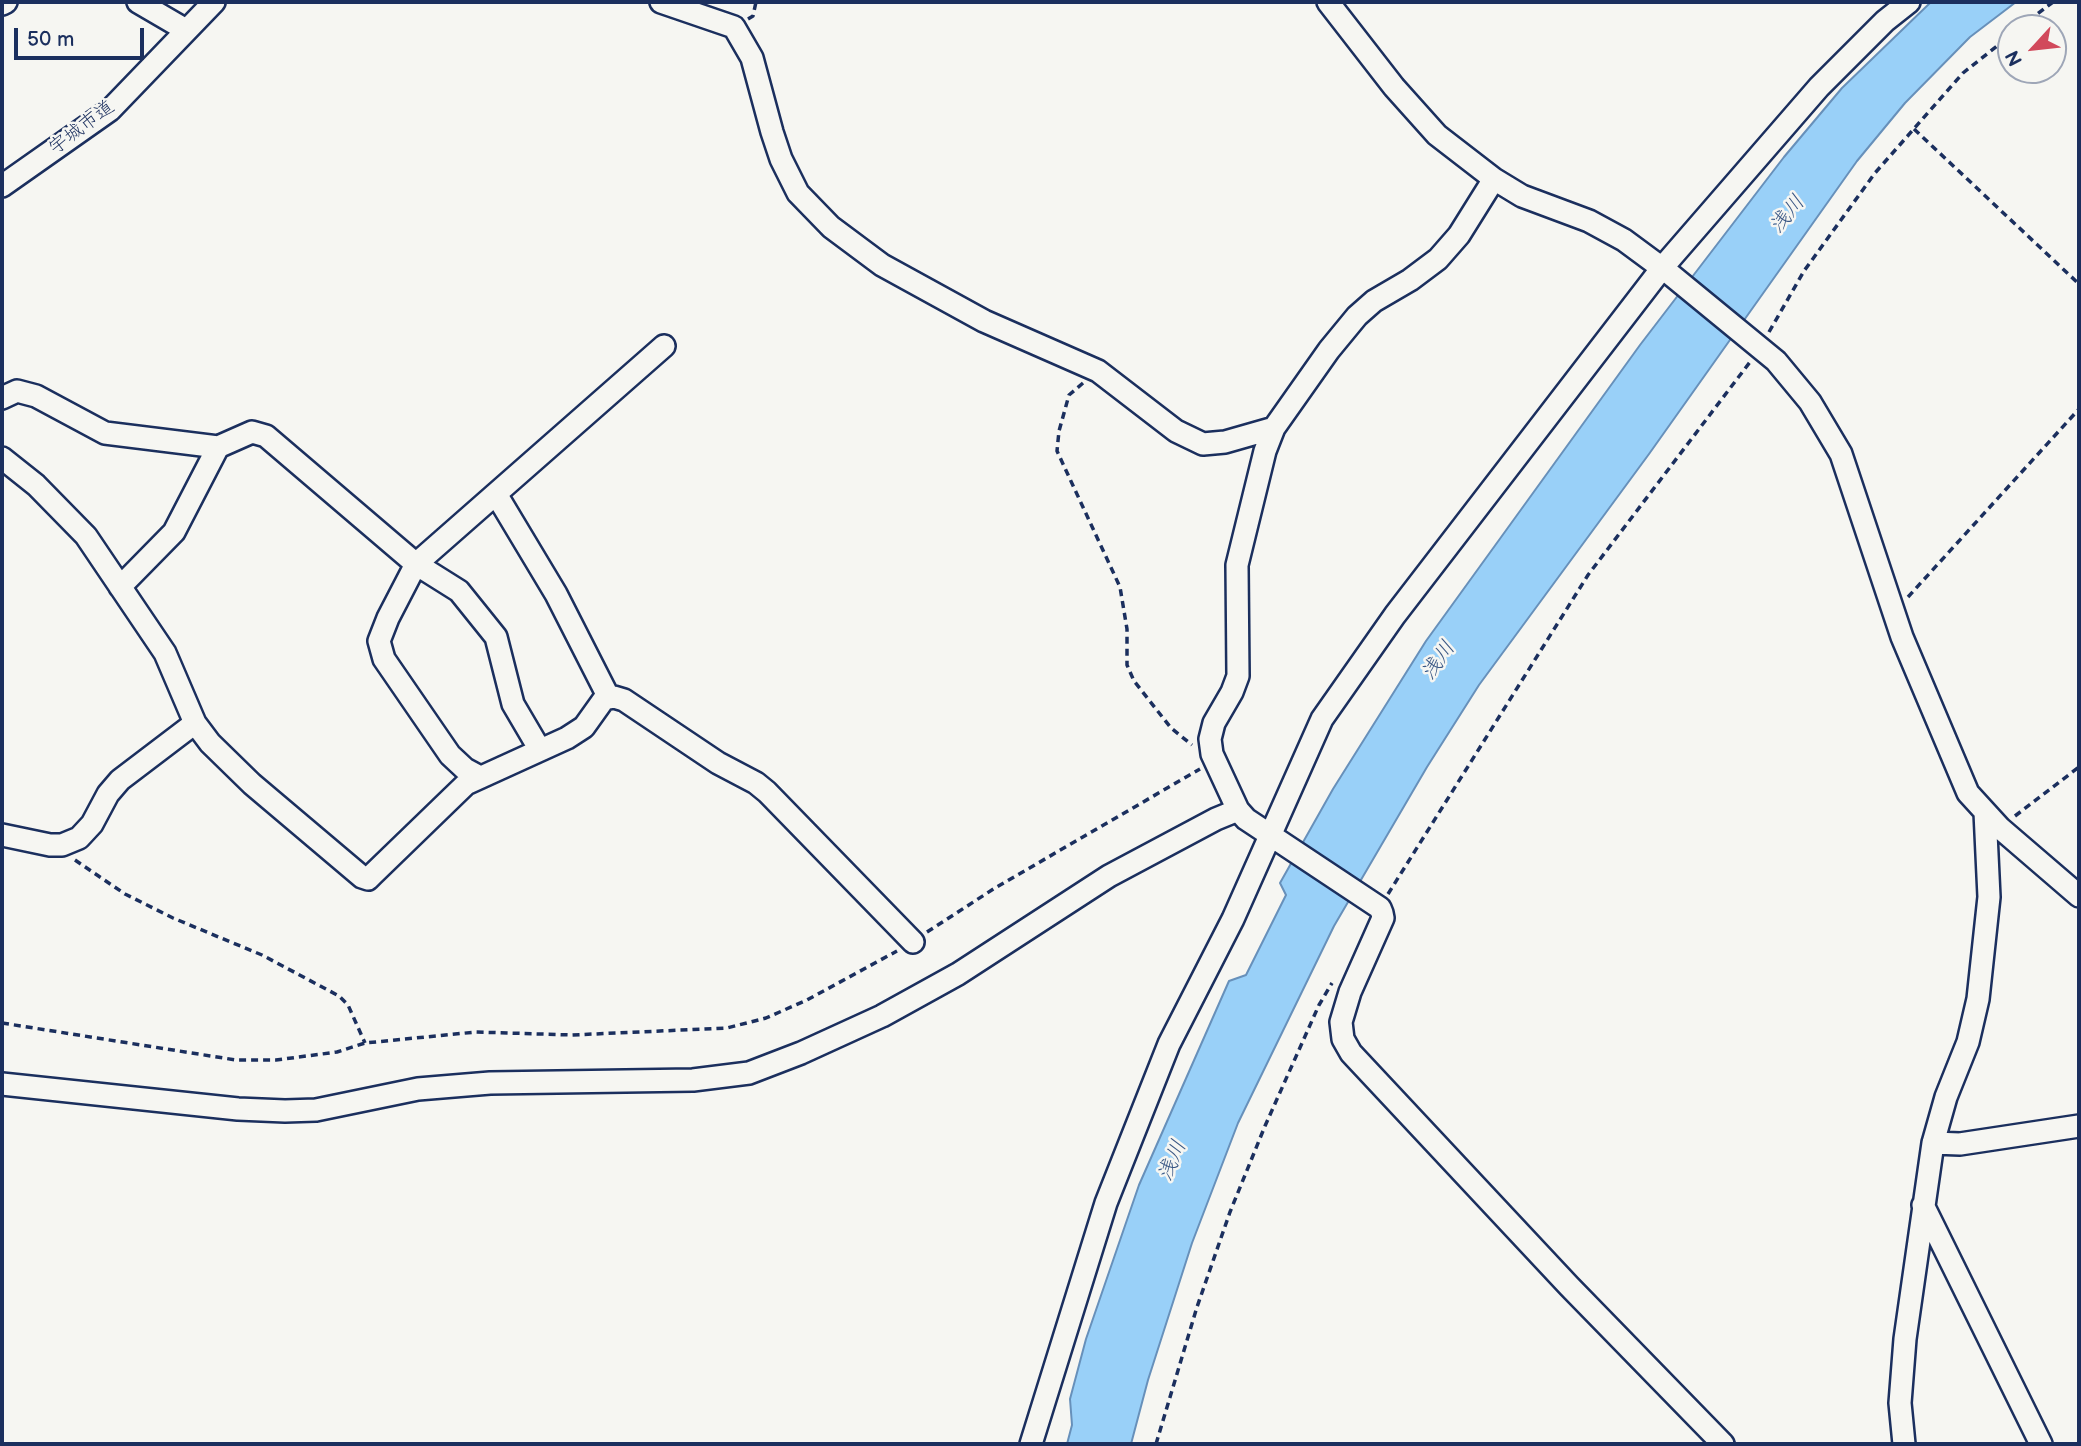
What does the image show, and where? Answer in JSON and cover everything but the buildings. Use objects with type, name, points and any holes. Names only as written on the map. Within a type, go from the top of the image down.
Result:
[{"type":"street","points":[[138,2],[186,30]]},
{"type":"street","name":"宇城市道","points":[[2,186],[110,110],[214,2]]},
{"type":"street","points":[[661,2],[734,27],[752,58],[781,159],[798,193],[831,227],[882,265],[984,321],[1098,371],[1176,431],[1203,444],[1225,442],[1274,428]]},
{"type":"street","points":[[1328,2],[1394,87],[1437,135],[1494,179],[1522,196],[1589,222],[1623,240],[1666,271],[1776,361],[1810,402],[1841,454],[1902,637],[1968,793],[2000,828],[2079,896]]},
{"type":"street","points":[[1031,1444],[1106,1203],[1169,1044],[1275,838],[1322,719],[1395,615],[1666,271],[1819,87],[1885,21],[1909,2]]},
{"type":"street","points":[[1494,179],[1460,235],[1438,259],[1410,281],[1374,301],[1357,316],[1329,350],[1274,428],[1265,451],[1237,565],[1238,676],[1214,723],[1210,739],[1213,757],[1238,810],[1254,826],[1373,904],[1383,918],[1350,992],[1341,1022],[1343,1039],[1351,1053],[1569,1286],[1723,1444]]},
{"type":"street","points":[[478,776],[465,769],[450,755],[384,659],[379,641],[388,618],[416,564],[664,346]]},
{"type":"street","points":[[2,398],[16,391],[36,396],[105,433],[218,447],[252,432],[266,436],[416,564],[459,591],[496,637],[513,704],[540,750]]},
{"type":"street","points":[[120,587],[174,532],[218,447]]},
{"type":"street","points":[[2,458],[36,485],[86,536],[165,653],[195,723],[210,743],[252,784],[351,870],[368,879],[466,784],[478,776],[567,738],[584,727],[604,699],[614,697],[624,700],[718,763],[756,783],[767,792],[913,942]]},
{"type":"street","points":[[496,494],[556,594],[609,698]]},
{"type":"street","points":[[2,835],[50,845],[62,845],[79,838],[92,824],[108,794],[120,780],[195,723]]},
{"type":"street","points":[[2,1084],[238,1109],[285,1111],[316,1110],[418,1090],[490,1083],[679,1081],[749,1073],[801,1053],[881,1016],[958,974],[1110,876],[1206,824],[1238,810]]},
{"type":"street","points":[[1904,1444],[1900,1403],[1905,1339],[1933,1143],[1945,1097],[1968,1042],[1978,999],[1989,897],[1985,812]]},
{"type":"street","points":[[1933,1143],[1960,1144],[2079,1126]]},
{"type":"street","points":[[1923,1205],[2041,1444]]},
{"type":"path","points":[[2038,14],[2053,2]]},
{"type":"path","points":[[1373,904],[1588,575],[1875,173],[1963,73],[1997,46]]},
{"type":"path","points":[[1914,129],[2079,284]]},
{"type":"path","points":[[1098,371],[1069,395],[1059,431],[1057,451],[1120,587],[1127,629],[1127,666],[1134,681],[1171,728],[1188,744],[1213,757]]},
{"type":"path","points":[[1895,611],[2079,409]]},
{"type":"path","points":[[2,1023],[236,1060],[276,1060],[337,1052],[365,1044],[476,1032],[572,1035],[727,1028],[766,1018],[852,977],[1213,757]]},
{"type":"path","points":[[2000,828],[2079,767]]},
{"type":"path","points":[[62,845],[74,859],[125,894],[173,918],[261,955],[339,996],[348,1005],[365,1044]]},
{"type":"path","points":[[1156,1444],[1197,1307],[1230,1212],[1281,1090],[1319,1005],[1333,981]]},
{"type":"water","name":"浅川","points":[[1931,2],[2016,2],[1970,37],[1905,103],[1857,161],[1649,454],[1479,685],[1427,767],[1334,926],[1238,1123],[1192,1243],[1148,1380],[1131,1444],[1067,1444],[1072,1425],[1070,1399],[1086,1339],[1139,1185],[1229,981],[1246,975],[1286,895],[1280,883],[1333,789],[1426,641],[1640,345],[1784,157],[1842,88]]}]
